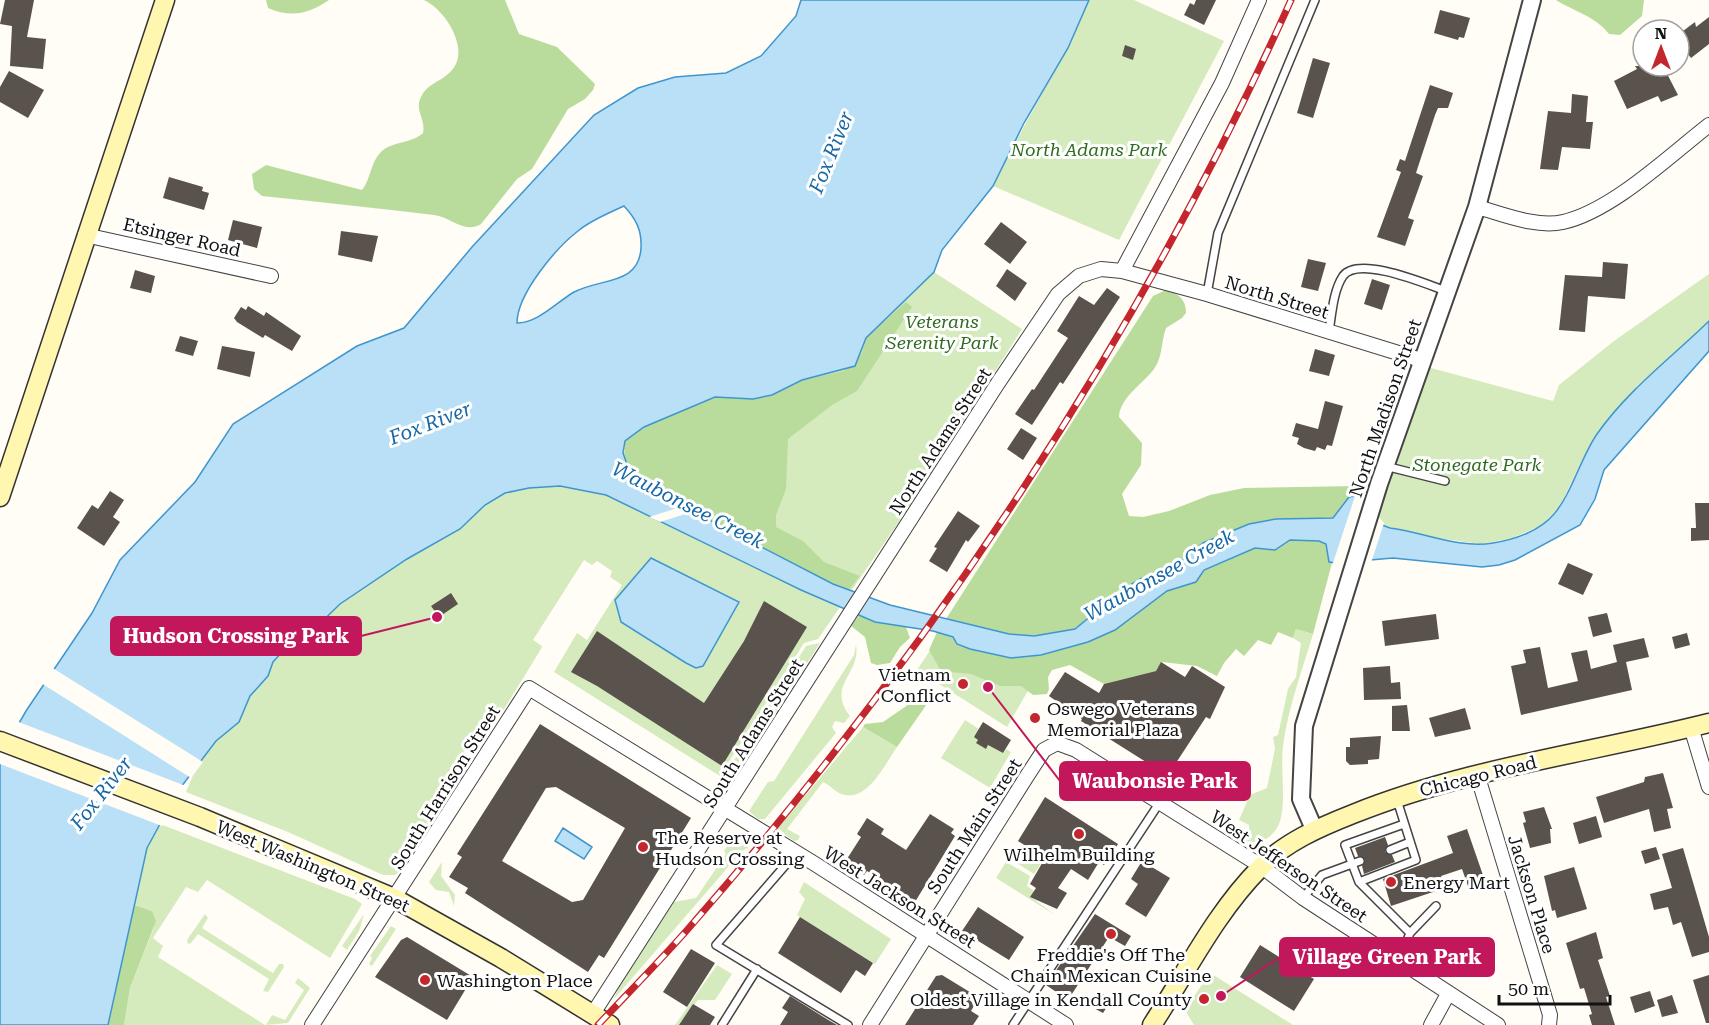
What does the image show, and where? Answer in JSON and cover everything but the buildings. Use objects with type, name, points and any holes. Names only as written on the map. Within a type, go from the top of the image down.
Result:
[{"type":"main road","points":[[0,497],[85,235],[165,0]]},
{"type":"main road","name":"Chicago Road","points":[[1152,1025],[1235,896],[1261,866],[1314,829],[1396,797],[1477,774],[1709,723]]},
{"type":"main road","name":"West Washington Street","points":[[0,741],[200,817],[394,898],[501,958],[610,1025]]},
{"type":"street","points":[[1122,271],[1222,83],[1259,0]]},
{"type":"street","name":"North Madison Street","points":[[1314,829],[1301,799],[1304,726],[1385,466],[1477,207],[1532,0]]},
{"type":"street","points":[[1477,207],[1525,220],[1562,222],[1571,219],[1600,208],[1709,125]]},
{"type":"street","name":"Etsinger Road","points":[[85,235],[271,276]]},
{"type":"street","name":"North Adams Street","points":[[845,621],[1058,294],[1079,276],[1101,269],[1122,271]]},
{"type":"street","name":"North Street","points":[[1122,271],[1207,294],[1421,360]]},
{"type":"street","name":"South Adams Street","points":[[592,1015],[845,621]]},
{"type":"street","name":"West Jackson Street","points":[[529,688],[796,853],[1066,1025]]},
{"type":"street","name":"South Harrison Street","points":[[312,1025],[529,688]]},
{"type":"street","points":[[1691,727],[1709,787]]},
{"type":"street","name":"West Jefferson Street","points":[[1057,743],[1067,745],[1261,866],[1302,898],[1495,1024]]},
{"type":"street","name":"South Main Street","points":[[870,1025],[1044,750],[1057,743]]},
{"type":"street","name":"Jackson Place","points":[[1477,774],[1550,1016],[1549,1025]]},
{"type":"street","points":[[1431,1025],[1448,994]]},
{"type":"lane","points":[[1207,294],[1218,233],[1315,0]]},
{"type":"lane","points":[[1329,331],[1335,300],[1343,276],[1355,269],[1371,268],[1446,291]]},
{"type":"lane","points":[[1385,466],[1445,481]]},
{"type":"lane","points":[[1359,882],[1416,860],[1396,797]]},
{"type":"lane","points":[[1013,1025],[1160,802]]},
{"type":"lane","points":[[1404,824],[1345,845],[1356,862],[1359,882],[1410,933]]},
{"type":"lane","points":[[1390,850],[1410,842]]},
{"type":"lane","points":[[796,853],[716,945],[848,1025]]},
{"type":"lane","points":[[1302,898],[1322,874],[1356,862]]},
{"type":"lane","points":[[1398,962],[1410,933],[1436,906]]},
{"type":"lane","points":[[722,1025],[757,969]]},
{"type":"green space","points":[[266,0],[329,0],[314,9],[292,14],[268,8]]},
{"type":"green space","points":[[424,0],[505,0],[519,34],[557,47],[595,84],[593,90],[585,99],[568,109],[532,169],[517,179],[481,224],[475,227],[463,226],[434,215],[262,196],[254,189],[252,174],[266,165],[362,190],[377,156],[385,148],[413,139],[423,133],[419,110],[421,97],[427,89],[449,73],[456,65],[458,55],[454,33],[448,22],[441,13]]},
{"type":"green space","name":"North Adams Park","points":[[1089,0],[1134,0],[1224,41],[1119,240],[993,186],[1067,47]]},
{"type":"green space","points":[[1556,0],[1644,0],[1642,16],[1631,18],[1631,26],[1620,35],[1609,34],[1591,18]]},
{"type":"green space","name":"Veterans Serenity Park","points":[[934,272],[1022,329],[916,497],[818,639],[804,643],[720,776],[554,672],[577,633],[587,640],[622,585],[610,577],[612,571],[597,561],[592,565],[584,560],[533,640],[542,646],[541,649],[501,714],[498,716],[489,711],[435,797],[443,805],[402,869],[395,875],[383,875],[288,832],[186,792],[196,768],[216,741],[239,722],[250,696],[268,676],[273,662],[283,651],[304,639],[340,604],[407,559],[460,529],[485,505],[505,493],[529,488],[560,486],[902,303]],"holes":[[[634,581],[686,663],[621,621],[615,600]]]},
{"type":"green space","name":"Stonegate Park","points":[[1709,274],[1709,321],[1659,370],[1640,383],[1610,417],[1583,458],[1560,506],[1542,525],[1510,539],[1479,544],[1431,537],[1379,525],[1375,518],[1424,366],[1553,401],[1559,385],[1614,341]]},
{"type":"green space","points":[[1166,290],[1181,298],[1185,304],[1186,313],[1166,328],[1157,364],[1123,403],[1120,410],[1119,417],[1142,443],[1141,465],[1122,494],[1129,516],[1143,517],[1169,511],[1210,495],[1244,488],[1357,486],[1354,496],[1349,497],[1334,518],[1276,519],[1204,543],[1174,567],[1140,579],[1125,588],[1075,629],[1034,636],[1009,634],[946,619],[1153,296]]},
{"type":"green space","points":[[906,302],[912,307],[857,391],[832,405],[788,439],[786,489],[776,515],[776,527],[803,541],[824,562],[860,576],[849,590],[770,553],[697,514],[642,482],[628,469],[625,441],[644,427],[715,397],[753,399],[771,395],[802,380],[844,371],[862,353],[866,338]]},
{"type":"green space","points":[[1290,540],[1319,541],[1326,544],[1329,562],[1332,563],[1313,634],[1296,629],[1293,638],[1278,632],[1271,645],[1258,640],[1244,656],[1236,649],[1217,676],[1197,666],[1162,662],[1156,671],[1104,684],[1070,665],[1052,670],[1048,677],[1047,694],[1033,695],[1021,686],[1000,686],[971,674],[941,671],[929,650],[937,632],[953,638],[957,644],[970,649],[1011,658],[1088,642],[1115,630],[1167,591],[1196,582],[1204,570],[1255,548],[1275,550]]},
{"type":"green space","points":[[859,615],[875,622],[906,627],[910,638],[900,647],[890,663],[877,665],[871,663],[865,637],[851,626]]},
{"type":"green space","points":[[1296,629],[1313,634],[1285,732],[1282,755],[1281,816],[1279,824],[1268,838],[1264,841],[1248,842],[1242,840],[1249,831],[1249,825],[1239,820],[1250,795],[1267,788],[1275,749],[1273,737],[1278,735],[1288,689],[1296,677],[1301,643],[1293,638]]},
{"type":"green space","points":[[939,637],[1033,682],[1007,727],[917,670]]},
{"type":"green space","points":[[820,643],[731,783],[723,778],[806,646]]},
{"type":"green space","points":[[856,645],[854,664],[843,688],[842,696],[850,716],[844,723],[835,721],[832,727],[836,733],[765,819],[758,819],[749,811],[768,782],[774,781],[854,655]]},
{"type":"green space","points":[[931,689],[936,691],[897,747],[863,727],[865,724],[883,722]]},
{"type":"green space","points":[[965,720],[979,729],[978,740],[986,749],[988,745],[1003,753],[1006,749],[1011,752],[990,788],[941,758]]},
{"type":"green space","points":[[863,727],[897,747],[874,781],[858,794],[849,795],[839,793],[823,782],[787,829],[800,836],[798,840],[794,841],[777,829]]},
{"type":"green space","points":[[160,824],[355,899],[362,904],[330,958],[207,880],[198,892],[186,887],[153,938],[163,946],[158,957],[265,1025],[124,1025],[130,988],[154,927],[152,911],[134,905],[147,848]]},
{"type":"green space","points":[[731,840],[749,847],[742,851],[614,999],[620,983],[674,902],[696,898],[726,854],[724,851]]},
{"type":"green space","points":[[1016,846],[1042,862],[1034,874],[1009,858]]},
{"type":"green space","points":[[442,862],[441,876],[455,895],[454,906],[449,892],[436,890],[429,882]]},
{"type":"green space","points":[[1006,862],[1030,876],[1027,886],[1034,891],[1031,897],[1055,915],[996,878]]},
{"type":"green space","points":[[804,882],[891,939],[875,964],[797,915],[805,899],[799,892]]},
{"type":"green space","points":[[134,905],[152,911],[156,921],[130,988],[124,1025],[108,1025]]},
{"type":"green space","points":[[205,914],[208,918],[202,928],[273,973],[279,964],[283,964],[284,967],[268,992],[263,991],[269,979],[198,934],[188,944],[187,940]]},
{"type":"green space","points":[[364,914],[359,931],[347,950],[342,946]]},
{"type":"green space","points":[[391,926],[396,929],[372,966],[369,964],[372,958],[370,956]]},
{"type":"green space","points":[[717,965],[732,974],[715,1000],[698,1000],[681,1022],[685,1025],[675,1025]]},
{"type":"green space","points":[[1211,976],[1215,976],[1293,1025],[1194,1025],[1185,1010],[1203,983]]},
{"type":"green space","points":[[298,978],[310,988],[288,1023],[266,1025],[272,1015],[285,1020],[304,990],[295,983]]},
{"type":"water","points":[[801,0],[1089,0],[1068,48],[1024,123],[993,186],[942,250],[934,272],[866,338],[855,366],[802,380],[772,395],[753,399],[715,397],[644,427],[625,441],[623,453],[630,473],[659,494],[833,584],[890,605],[1009,634],[1034,636],[1075,629],[1125,588],[1140,579],[1174,567],[1203,543],[1249,524],[1276,519],[1333,518],[1349,497],[1354,496],[1370,503],[1379,524],[1390,528],[1467,544],[1509,540],[1534,530],[1554,514],[1566,497],[1591,443],[1609,418],[1636,389],[1709,321],[1709,351],[1604,470],[1595,499],[1580,525],[1515,560],[1482,567],[1393,558],[1336,563],[1329,562],[1326,544],[1319,541],[1290,540],[1275,550],[1255,548],[1204,570],[1196,582],[1167,591],[1115,630],[1088,642],[1041,655],[1011,658],[970,649],[957,644],[953,637],[933,631],[875,622],[801,590],[606,495],[560,486],[529,488],[505,493],[485,505],[460,529],[407,559],[340,604],[304,639],[283,651],[273,662],[268,676],[250,696],[239,722],[216,741],[178,791],[147,848],[108,1025],[0,1025],[0,756],[26,711],[92,613],[120,560],[195,482],[233,424],[357,346],[404,328],[472,247],[594,115],[638,88],[675,77],[726,73],[761,56],[796,16]],"holes":[[[624,206],[635,220],[641,242],[639,260],[633,269],[617,279],[574,292],[540,316],[517,323],[523,299],[530,286],[559,248],[583,227]]]},
{"type":"water","points":[[651,558],[739,602],[703,666],[696,668],[686,663],[621,622],[615,600]]},
{"type":"water","points":[[563,828],[592,847],[584,859],[555,841]]},
{"type":"pier","points":[[1356,493],[1372,501],[1378,516],[1384,523],[1371,563],[1332,566]]},
{"type":"pier","points":[[687,505],[698,510],[660,522],[649,517]]},
{"type":"pier","points":[[51,667],[203,762],[191,778],[41,683]]},
{"type":"pier","points":[[16,721],[186,786],[162,826],[0,764],[0,750]]},
{"type":"railway","points":[[598,1025],[688,929],[864,714],[946,602],[1024,487],[1098,369],[1167,248],[1232,125],[1291,0]]},
{"type":"place","name":"Hudson Crossing Park","points":[[437,617]]},
{"type":"place","name":"Vietnam Conflict","points":[[963,684]]},
{"type":"place","name":"Waubonsie Park","points":[[988,687]]},
{"type":"place","name":"Oswego Veterans Memorial Plaza","points":[[1035,718]]},
{"type":"place","name":"Wilhelm Building","points":[[1079,834]]},
{"type":"place","name":"The Reserve at Hudson Crossing","points":[[643,847]]},
{"type":"place","name":"Energy Mart","points":[[1391,882]]},
{"type":"place","name":"Freddie's Off The Chain Mexican Cuisine","points":[[1111,934]]},
{"type":"place","name":"Washington Place","points":[[425,980]]},
{"type":"place","name":"Village Green Park","points":[[1221,996]]},
{"type":"place","name":"Oldest Village in Kendall County","points":[[1204,999]]},
{"type":"water label","name":"Fox River","points":[[831,152]]},
{"type":"water label","name":"Fox River","points":[[430,423]]},
{"type":"water label","name":"Waubonsee Creek","points":[[688,505]]},
{"type":"water label","name":"Waubonsee Creek","points":[[1159,575]]},
{"type":"water label","name":"Fox River","points":[[101,793]]}]
